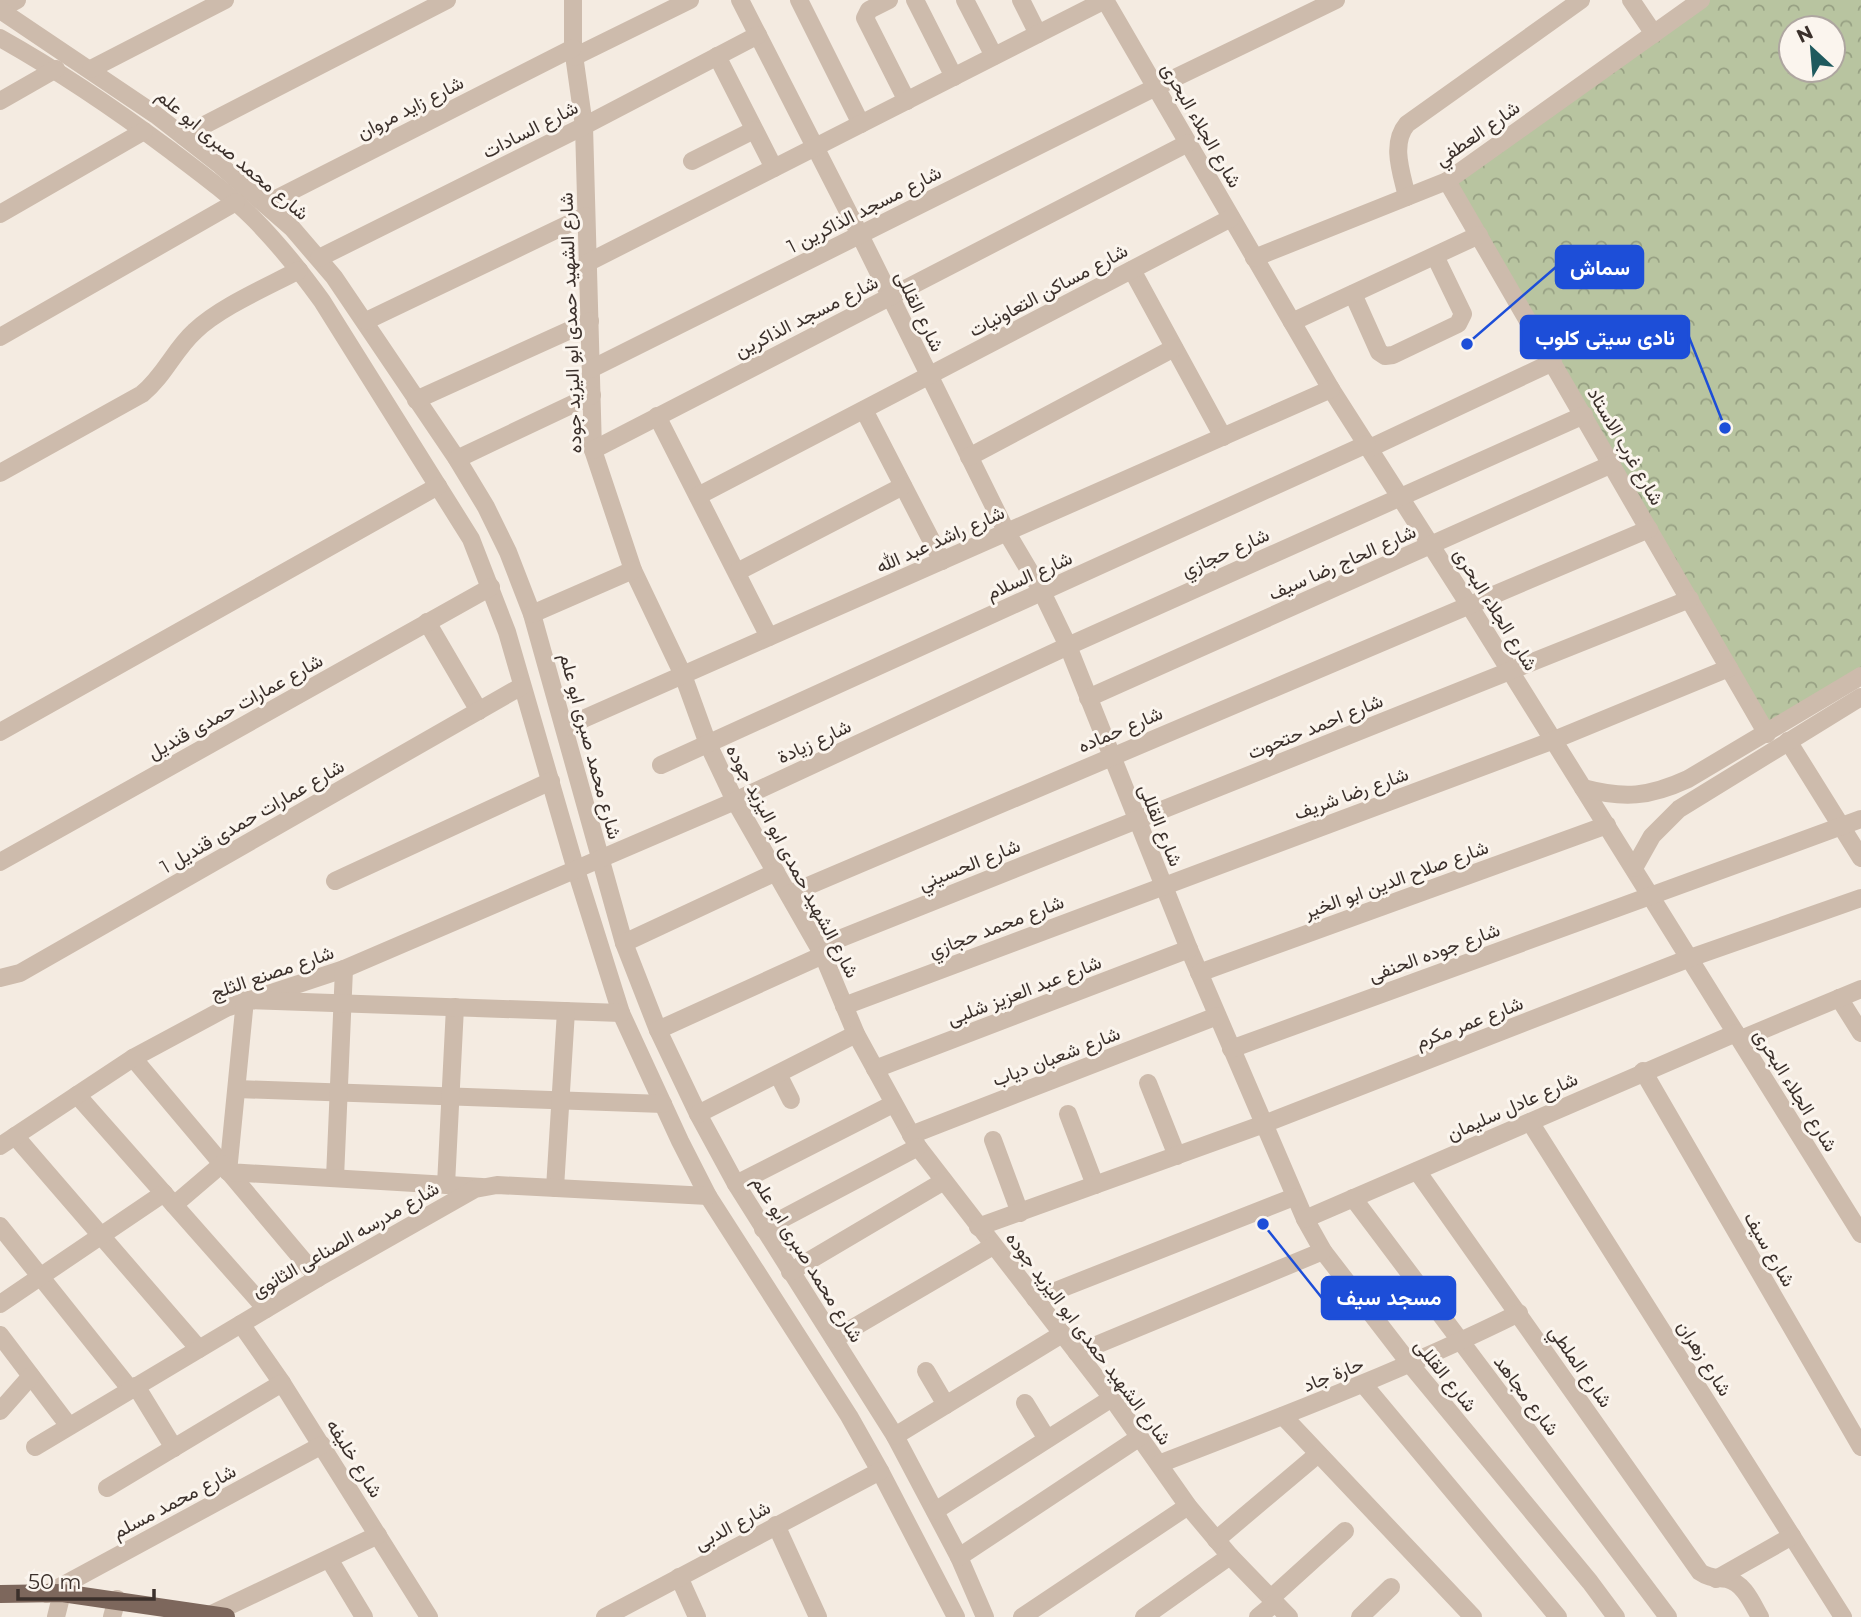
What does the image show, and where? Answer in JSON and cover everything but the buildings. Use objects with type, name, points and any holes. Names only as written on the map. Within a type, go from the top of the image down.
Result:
[{"type":"main road","points":[[0,1594],[54,1593],[115,1608],[208,1615]]},
{"type":"street","points":[[0,10],[17,0]]},
{"type":"street","points":[[91,69],[225,0]]},
{"type":"street","points":[[183,136],[447,0]]},
{"type":"street","name":"شارع الشهيد حمدى ابو اليزيد جوده","points":[[573,0],[573,52],[584,126],[593,450],[633,570],[683,675],[708,744],[736,801],[821,951],[856,1034],[914,1141],[1112,1398],[1188,1506],[1230,1556],[1289,1617]]},
{"type":"street","name":"شارع زايد مروان","points":[[266,204],[573,52],[690,0]]},
{"type":"street","name":"شارع القللى","points":[[740,0],[816,147],[1007,533],[1042,592],[1068,646],[1135,820],[1305,1219],[1323,1251],[1410,1364],[1616,1617]]},
{"type":"street","points":[[799,0],[861,124]]},
{"type":"street","points":[[889,0],[869,10],[865,18],[907,101]]},
{"type":"street","points":[[915,0],[954,77]]},
{"type":"street","points":[[965,0],[994,56]]},
{"type":"street","points":[[1021,0],[1038,34]]},
{"type":"street","points":[[587,263],[1105,0]]},
{"type":"street","name":"شارع الجلاء البحرى","points":[[1105,0],[1331,389],[1511,671],[1861,1234]]},
{"type":"street","name":"شارع مسجد الذاكرين 1","points":[[591,369],[1336,0]]},
{"type":"street","points":[[1407,197],[1398,148],[1399,135],[1407,124],[1581,0]]},
{"type":"street","points":[[1631,0],[1654,34]]},
{"type":"street","name":"شارع العطفي","points":[[1254,258],[1447,181],[1701,0]]},
{"type":"street","name":"شارع محمد صبرى ابو علم","points":[[0,10],[91,69],[183,136],[266,204],[319,258],[366,321],[457,459],[486,507],[508,552],[532,614],[624,943],[658,1030],[698,1114],[736,1184],[895,1436],[959,1557],[985,1617]]},
{"type":"street","name":"شارع السادات","points":[[319,258],[584,126],[758,35]]},
{"type":"street","name":"شارع محمد صبرى ابو علم","points":[[0,38],[56,69],[144,131],[236,202],[255,220],[322,301],[471,539],[507,632],[576,870],[621,1013],[708,1196],[849,1416],[956,1617]]},
{"type":"street","points":[[717,56],[774,169]]},
{"type":"street","points":[[0,101],[56,69]]},
{"type":"street","points":[[692,161],[754,130]]},
{"type":"street","points":[[0,214],[144,131]]},
{"type":"street","name":"شارع مسجد الذاكرين","points":[[593,450],[1188,143]]},
{"type":"street","name":"شارع غرب الاستاد","points":[[1447,181],[1767,734]]},
{"type":"street","points":[[0,337],[236,202]]},
{"type":"street","points":[[366,321],[585,216]]},
{"type":"street","name":"شارع مساكن التعاونيات","points":[[698,496],[1231,218]]},
{"type":"street","points":[[1292,322],[1479,236]]},
{"type":"street","points":[[1353,294],[1379,352],[1385,356],[1393,355],[1462,320],[1463,314],[1434,256]]},
{"type":"street","points":[[0,473],[142,394],[159,378],[185,341],[201,325],[299,270]]},
{"type":"street","points":[[1132,270],[1223,437]]},
{"type":"street","points":[[416,400],[590,321]]},
{"type":"street","points":[[969,457],[1174,348]]},
{"type":"street","name":"شارع السلام","points":[[661,765],[1553,362]]},
{"type":"street","name":"شارع راشد عبد الله","points":[[565,727],[1331,389]]},
{"type":"street","points":[[457,459],[592,396]]},
{"type":"street","points":[[864,410],[942,561]]},
{"type":"street","name":"شارع حجازي","points":[[1068,646],[1584,415]]},
{"type":"street","points":[[657,416],[769,637]]},
{"type":"street","name":"شارع الحاج رضا سيف","points":[[1088,698],[1612,464]]},
{"type":"street","points":[[0,732],[438,486]]},
{"type":"street","points":[[737,572],[903,486]]},
{"type":"street","name":"شارع حماده","points":[[789,894],[1649,529]]},
{"type":"street","points":[[532,614],[633,570]]},
{"type":"street","name":"شارع عمارات حمدى قنديل","points":[[0,862],[491,587]]},
{"type":"street","name":"شارع احمد حتحوت","points":[[1135,820],[1690,599]]},
{"type":"street","points":[[427,622],[479,711]]},
{"type":"street","name":"شارع زيادة","points":[[576,870],[736,801],[1068,646]]},
{"type":"street","name":"شارع رضا شريف","points":[[1163,886],[1553,740],[1729,668]]},
{"type":"street","points":[[1583,788],[1609,795],[1636,796],[1663,790],[1767,734],[1861,676]]},
{"type":"street","name":"شارع عمارات حمدى قنديل 1","points":[[0,978],[20,972],[522,686]]},
{"type":"street","points":[[1634,868],[1652,836],[1665,821],[1695,797],[1861,697]]},
{"type":"street","points":[[1788,741],[1861,858]]},
{"type":"street","points":[[1713,764],[1722,781]]},
{"type":"street","points":[[335,881],[551,781]]},
{"type":"street","name":"شارع جوده الحنفى","points":[[1231,1049],[1861,818]]},
{"type":"street","name":"شارع الحسيني","points":[[658,1030],[821,951],[1135,820]]},
{"type":"street","name":"شارع صلاح الدين ابو الخير","points":[[1199,973],[1607,825]]},
{"type":"street","name":"شارع مصنع الثلج","points":[[7,1141],[133,1058],[207,1017],[245,1000],[344,969],[576,870]]},
{"type":"street","points":[[624,943],[776,872]]},
{"type":"street","name":"شارع محمد حجازي","points":[[844,1006],[1163,886]]},
{"type":"street","name":"شارع عمر مكرم","points":[[978,1227],[1264,1124],[1690,958],[1861,898]]},
{"type":"street","name":"شارع عبد العزيز شلبى","points":[[875,1069],[1189,949]]},
{"type":"street","points":[[335,1178],[344,969]]},
{"type":"street","name":"شارع عادل سليمان","points":[[1305,1219],[1643,1071],[1861,989]]},
{"type":"street","points":[[1839,998],[1861,1033]]},
{"type":"street","points":[[225,1168],[237,1089],[245,1000],[621,1013]]},
{"type":"street","points":[[446,1185],[455,1007]]},
{"type":"street","points":[[555,1188],[566,1011]]},
{"type":"street","name":"شارع شعبان دياب","points":[[763,1229],[914,1141],[1217,1016]]},
{"type":"street","points":[[698,1114],[856,1034]]},
{"type":"street","points":[[133,1058],[318,1278]]},
{"type":"street","name":"شارع سيف","points":[[1643,1071],[1861,1447]]},
{"type":"street","points":[[778,1074],[791,1100]]},
{"type":"street","points":[[1148,1083],[1177,1156]]},
{"type":"street","points":[[237,1089],[663,1104]]},
{"type":"street","points":[[77,1095],[266,1309]]},
{"type":"street","points":[[736,1184],[893,1104]]},
{"type":"street","points":[[1068,1114],[1095,1185]]},
{"type":"street","name":"شارع زهران","points":[[1530,1122],[1843,1617]]},
{"type":"street","points":[[993,1140],[1020,1213]]},
{"type":"street","points":[[7,1141],[100,1236],[199,1349]]},
{"type":"street","points":[[0,1304],[100,1236],[225,1168],[482,1187]]},
{"type":"street","name":"شارع الملطي","points":[[1417,1171],[1700,1572],[1738,1584],[1760,1617]]},
{"type":"street","points":[[790,1272],[944,1181]]},
{"type":"street","name":"شارع مدرسه الصناعى الثانوى","points":[[35,1447],[468,1192],[497,1185],[708,1196]]},
{"type":"street","points":[[1035,1300],[1294,1197]]},
{"type":"street","name":"شارع مجاهد","points":[[1353,1198],[1668,1617]]},
{"type":"street","points":[[0,1226],[133,1388],[174,1448]]},
{"type":"street","points":[[834,1339],[993,1246]]},
{"type":"street","points":[[1077,1353],[1323,1251]]},
{"type":"street","name":"حارة جاد","points":[[1159,1464],[1364,1385],[1519,1313]]},
{"type":"street","name":"شارع خليفه","points":[[241,1324],[282,1383],[429,1617]]},
{"type":"street","points":[[895,1436],[1062,1334]]},
{"type":"street","points":[[2,1343],[69,1426]]},
{"type":"street","points":[[926,1371],[946,1405]]},
{"type":"street","points":[[0,1411],[31,1376]]},
{"type":"street","points":[[107,1488],[282,1383]]},
{"type":"street","points":[[1364,1385],[1558,1617]]},
{"type":"street","points":[[935,1511],[1112,1398]]},
{"type":"street","points":[[1025,1403],[1047,1439]]},
{"type":"street","points":[[1283,1416],[1473,1617]]},
{"type":"street","points":[[959,1557],[1140,1437]]},
{"type":"street","name":"شارع محمد مسلم","points":[[54,1593],[322,1446]]},
{"type":"street","points":[[1216,1540],[1318,1454]]},
{"type":"street","name":"شارع الدبى","points":[[605,1617],[880,1471]]},
{"type":"street","points":[[1022,1617],[1188,1506]]},
{"type":"street","points":[[776,1525],[818,1617]]},
{"type":"street","points":[[1258,1617],[1345,1531]]},
{"type":"street","points":[[208,1615],[378,1535]]},
{"type":"street","points":[[1716,1579],[1792,1535]]},
{"type":"street","points":[[1144,1617],[1230,1556]]},
{"type":"street","points":[[329,1559],[364,1617]]},
{"type":"street","points":[[679,1577],[697,1617]]},
{"type":"street","points":[[1360,1617],[1391,1587]]},
{"type":"street","points":[[54,1593],[56,1617]]},
{"type":"green space","points":[[1700,0],[1861,0],[1861,675],[1767,734],[1447,181]]},
{"type":"place","name":"سماش","points":[[1467,344]]},
{"type":"place","name":"نادى سيتى كلوب","points":[[1725,428]]},
{"type":"place","name":"مسجد سيف","points":[[1263,1224]]}]
